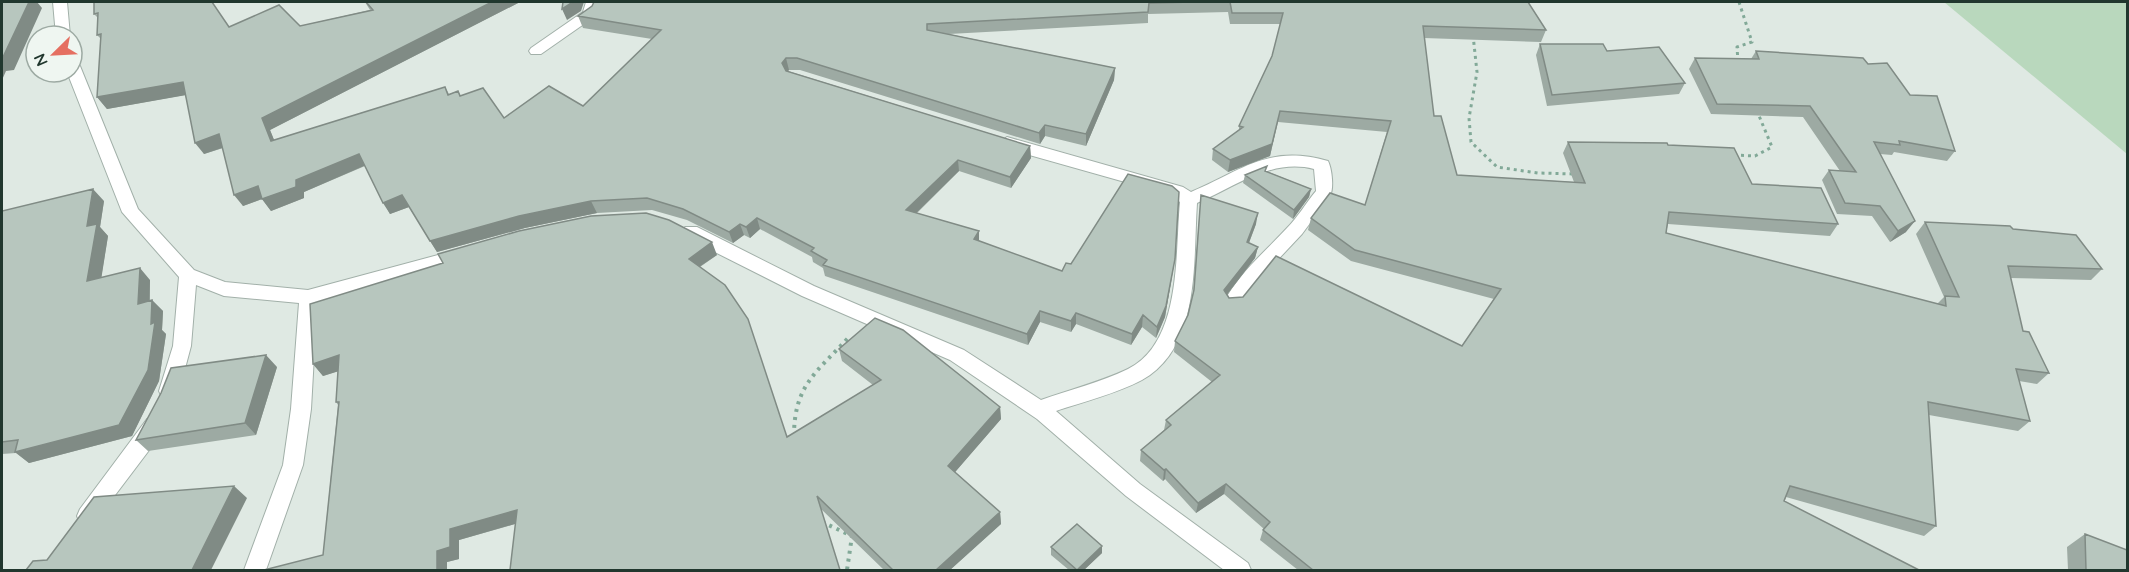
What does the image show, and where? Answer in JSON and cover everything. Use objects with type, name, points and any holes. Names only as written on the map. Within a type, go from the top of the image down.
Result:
[{"type":"street","points":[[60,2],[62,24]]},
{"type":"street","points":[[536,51],[589,14],[593,2]]},
{"type":"street","points":[[79,84],[131,212],[188,275],[224,290],[308,297],[483,249]]},
{"type":"street","points":[[989,136],[1177,191],[1189,200]]},
{"type":"street","points":[[1189,200],[1221,187],[1260,166],[1293,159],[1323,165],[1324,192],[1296,230],[1250,278],[1233,302]]},
{"type":"street","points":[[1040,409],[1136,374],[1163,351],[1179,314],[1189,200]]},
{"type":"street","points":[[670,223],[808,291],[957,355],[1040,409],[1134,490],[1240,570]]},
{"type":"street","points":[[78,528],[143,443],[162,410],[182,346],[188,275]]},
{"type":"street","points":[[255,570],[293,465],[301,409],[308,297]]},
{"type":"path","points":[[1738,63],[1737,47],[1752,42],[1739,2]]},
{"type":"path","points":[[1472,25],[1478,72],[1469,118],[1471,142],[1497,167],[1538,173],[1581,174]]},
{"type":"path","points":[[1731,155],[1755,156],[1772,147],[1755,105]]},
{"type":"path","points":[[794,448],[794,415],[802,389],[867,316]]},
{"type":"path","points":[[818,512],[822,523],[852,536],[847,570]]},
{"type":"green space","points":[[1944,2],[2127,2],[2127,154]]},
{"type":"building","points":[[2,2],[29,2],[3,57],[2,57]]},
{"type":"building","points":[[94,2],[212,2],[229,27],[279,5],[300,26],[373,10],[366,2],[492,2],[262,118],[271,141],[445,87],[448,95],[458,91],[460,96],[483,88],[504,118],[549,86],[583,106],[661,30],[578,16],[594,2],[1195,2],[1149,3],[1148,12],[927,24],[927,30],[1115,68],[1086,134],[1045,125],[1039,133],[797,58],[786,58],[782,63],[786,71],[1030,146],[1010,177],[958,160],[906,210],[979,231],[974,239],[1062,271],[1066,263],[1071,264],[1128,174],[1172,186],[1179,192],[1175,259],[1166,306],[1157,327],[1143,315],[1132,334],[1076,313],[1071,321],[1040,311],[1027,334],[823,265],[827,260],[811,251],[814,248],[757,218],[746,227],[740,224],[729,232],[683,209],[647,198],[591,201],[519,216],[430,241],[402,195],[383,203],[359,154],[296,180],[296,187],[262,199],[258,186],[234,195],[219,134],[195,143],[183,82],[97,97],[101,34],[97,35],[98,13],[94,14]]},
{"type":"building","points":[[563,2],[573,2],[562,9]]},
{"type":"building","points":[[1230,2],[1528,2],[1546,30],[1423,26],[1434,116],[1441,116],[1457,175],[1585,183],[1568,142],[1667,143],[1668,145],[1734,148],[1752,184],[1821,188],[1838,224],[1669,212],[1666,233],[1946,306],[1945,296],[1959,297],[1925,222],[2010,226],[2013,229],[2076,235],[2102,269],[2008,266],[2023,331],[2029,332],[2049,373],[2016,369],[2030,421],[1928,402],[1936,526],[1790,486],[1784,501],[1919,570],[1313,570],[1263,530],[1270,522],[1226,484],[1198,503],[1166,469],[1164,470],[1141,450],[1171,425],[1166,420],[1220,375],[1175,341],[1188,315],[1194,290],[1201,195],[1258,213],[1247,242],[1258,247],[1224,290],[1229,298],[1243,297],[1276,256],[1462,346],[1501,289],[1355,250],[1311,218],[1330,193],[1365,205],[1391,121],[1280,111],[1272,144],[1230,160],[1213,149],[1243,127],[1239,126],[1272,56],[1283,13],[1232,13]]},
{"type":"building","points":[[1540,44],[1603,44],[1607,51],[1659,47],[1685,83],[1552,95]]},
{"type":"building","points":[[1756,51],[1863,58],[1868,64],[1887,63],[1910,95],[1937,96],[1955,151],[1899,141],[1900,145],[1874,142],[1915,221],[1898,231],[1880,206],[1845,203],[1829,170],[1856,172],[1810,106],[1717,104],[1695,58],[1759,59]]},
{"type":"building","points":[[1267,166],[1265,171],[1311,189],[1294,210],[1245,175]]},
{"type":"building","points":[[93,189],[87,226],[97,224],[87,281],[140,268],[138,304],[152,300],[151,324],[155,322],[148,370],[119,425],[15,452],[18,440],[2,442],[2,211]]},
{"type":"building","points":[[646,213],[669,220],[712,242],[689,259],[725,285],[748,319],[787,437],[881,380],[839,349],[875,318],[903,330],[1000,407],[948,466],[1000,512],[936,570],[893,570],[817,496],[840,570],[510,570],[517,510],[450,529],[450,547],[437,551],[437,570],[264,570],[323,555],[339,402],[336,402],[339,355],[313,364],[310,304],[443,263],[438,254],[519,231],[591,216]]},
{"type":"building","points":[[266,355],[245,423],[136,440],[161,393],[171,368]]},
{"type":"building","points":[[234,486],[192,570],[26,570],[33,561],[47,560],[94,497]]},
{"type":"building","points":[[1077,524],[1102,546],[1077,570],[1051,547]]},
{"type":"building","points":[[2085,534],[2127,550],[2127,570],[2086,570]]}]
